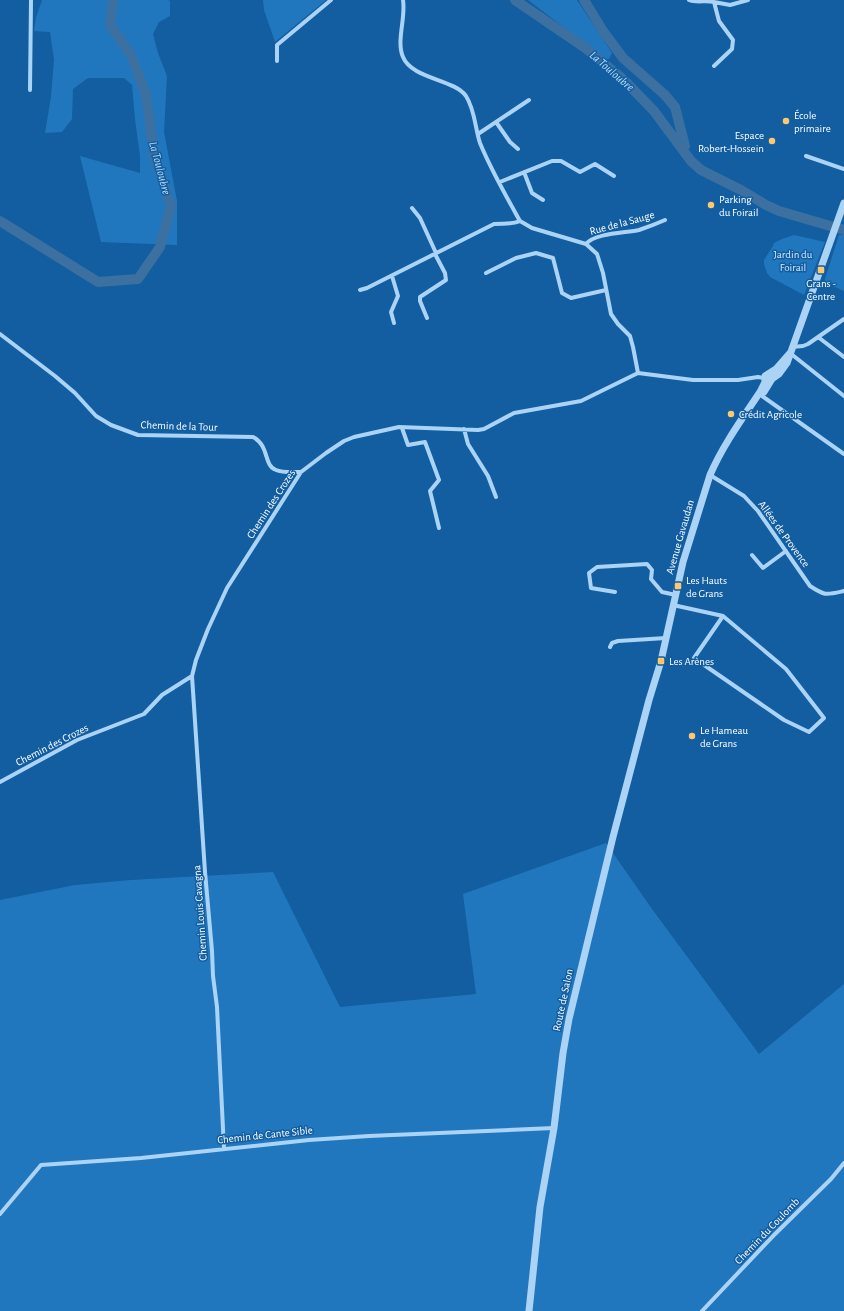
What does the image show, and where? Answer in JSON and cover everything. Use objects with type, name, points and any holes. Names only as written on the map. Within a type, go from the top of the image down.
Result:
[{"type":"street","points":[[30,90],[31,0]]},
{"type":"street","points":[[277,61],[277,45],[331,0]]},
{"type":"street","points":[[403,0],[404,11],[401,37],[403,57],[410,67],[457,89],[465,95],[470,103],[480,142],[520,221],[532,228],[586,244],[597,254],[612,314],[618,324],[630,336],[638,373],[693,380],[738,380],[758,377],[768,379],[784,361],[791,350],[844,203]]},
{"type":"street","points":[[689,0],[694,2],[707,0],[730,5],[748,0]]},
{"type":"street","points":[[714,2],[719,21],[733,40],[734,44],[732,49],[714,66]]},
{"type":"street","points":[[478,134],[529,100]]},
{"type":"street","points":[[496,122],[510,142],[518,149]]},
{"type":"street","points":[[806,156],[844,169]]},
{"type":"street","points":[[500,182],[552,161],[561,161],[580,172],[595,164],[614,176]]},
{"type":"street","points":[[524,172],[532,193],[543,200]]},
{"type":"street","points":[[412,208],[420,218],[445,273],[446,280],[420,297],[421,306],[427,318]]},
{"type":"street","name":"Rue de la Sauge","points":[[586,244],[588,241],[598,237],[637,230],[665,220]]},
{"type":"street","points":[[360,290],[392,276],[494,224],[513,224],[520,221]]},
{"type":"street","points":[[486,273],[516,258],[536,253],[553,258],[562,293],[571,298],[606,290]]},
{"type":"street","points":[[392,276],[398,296],[391,312],[394,323]]},
{"type":"street","points":[[791,350],[803,346],[844,319]]},
{"type":"street","name":"Chemin de la Tour","points":[[0,334],[75,393],[96,416],[111,425],[138,434],[253,437],[262,444],[269,465],[273,469],[283,472],[301,472]]},
{"type":"street","points":[[818,337],[844,357]]},
{"type":"street","points":[[791,350],[844,396]]},
{"type":"street","name":"Chemin des Crozes","points":[[0,782],[77,740],[144,714],[162,695],[192,676],[196,660],[208,629],[227,588],[301,472],[344,441],[354,437],[402,428],[484,429],[514,413],[581,401],[638,373]]},
{"type":"street","name":"Avenue Gavaudan","points":[[747,412],[762,396],[768,379]]},
{"type":"street","name":"Avenue Gavaudan","points":[[649,700],[666,638],[683,562],[710,475],[723,448],[768,379]]},
{"type":"street","points":[[762,396],[844,454]]},
{"type":"street","points":[[402,428],[408,445],[425,442],[430,454],[439,480],[430,491],[439,528]]},
{"type":"street","points":[[464,429],[468,444],[488,476],[496,497]]},
{"type":"street","name":"Allées de Provence","points":[[710,475],[744,496],[758,511],[810,586],[821,594],[827,595],[844,591]]},
{"type":"street","points":[[752,555],[763,568],[786,551]]},
{"type":"street","points":[[615,592],[591,588],[589,573],[597,567],[647,564],[652,570],[651,579],[662,592],[676,595]]},
{"type":"street","points":[[673,605],[724,616],[786,669],[824,718],[809,732],[784,720],[694,658],[724,616]]},
{"type":"street","points":[[610,647],[612,643],[618,641],[666,638]]},
{"type":"street","name":"Chemin Louis Cavagna","points":[[192,676],[217,1007],[224,1149]]},
{"type":"street","name":"Route de Salon","points":[[529,1311],[540,1207],[554,1128],[569,1019],[613,837],[649,700]]},
{"type":"street","name":"Chemin de Cante Sible","points":[[0,1214],[41,1165],[141,1158],[244,1148],[261,1144],[301,1140],[554,1128]]},
{"type":"street","name":"Chemin du Coulomb","points":[[702,1311],[773,1236],[831,1179],[844,1163]]},
{"type":"green space","points":[[42,0],[169,0],[170,16],[159,22],[153,34],[158,53],[167,76],[164,132],[177,201],[177,245],[101,242],[80,156],[140,173],[140,156],[132,85],[124,78],[88,78],[73,89],[72,119],[62,132],[45,133],[51,97],[54,60],[50,32],[34,31],[36,18]]},
{"type":"green space","points":[[263,0],[326,0],[275,42],[264,10]]},
{"type":"green space","points":[[528,0],[577,0],[612,53],[609,59],[605,59]]},
{"type":"green space","name":"Jardin du Foirail","points":[[794,235],[825,242],[804,295],[770,277],[764,264],[764,260],[774,243]]},
{"type":"green space","points":[[839,235],[844,235],[844,291],[824,282]]},
{"type":"green space","points":[[606,843],[652,909],[759,1054],[844,984],[844,1311],[0,1311],[0,900],[75,885],[131,880],[273,872],[340,1007],[476,994],[463,894]]},
{"type":"waterway","name":"La Touloubre","points":[[0,221],[98,282],[138,279],[160,247],[171,206],[154,154],[146,95],[131,55],[110,25],[113,0]]},
{"type":"waterway","name":"La Touloubre","points":[[515,0],[584,47],[623,79],[654,111],[691,161],[701,170],[779,211],[844,230]]},
{"type":"waterway","name":"La Touloubre","points":[[584,0],[603,31],[623,58],[665,95],[675,107],[685,146]]},
{"type":"place","name":"École primaire","points":[[786,121]]},
{"type":"place","name":"Espace Robert-Hossein","points":[[772,141]]},
{"type":"place","name":"Parking du Foirail","points":[[711,205]]},
{"type":"place","name":"Grans - Centre","points":[[821,270]]},
{"type":"place","name":"Crédit Agricole","points":[[731,414]]},
{"type":"place","name":"Les Hauts de Grans","points":[[678,586]]},
{"type":"place","name":"Les Arènes","points":[[661,661]]},
{"type":"place","name":"Le Hameau de Grans","points":[[692,736]]}]
